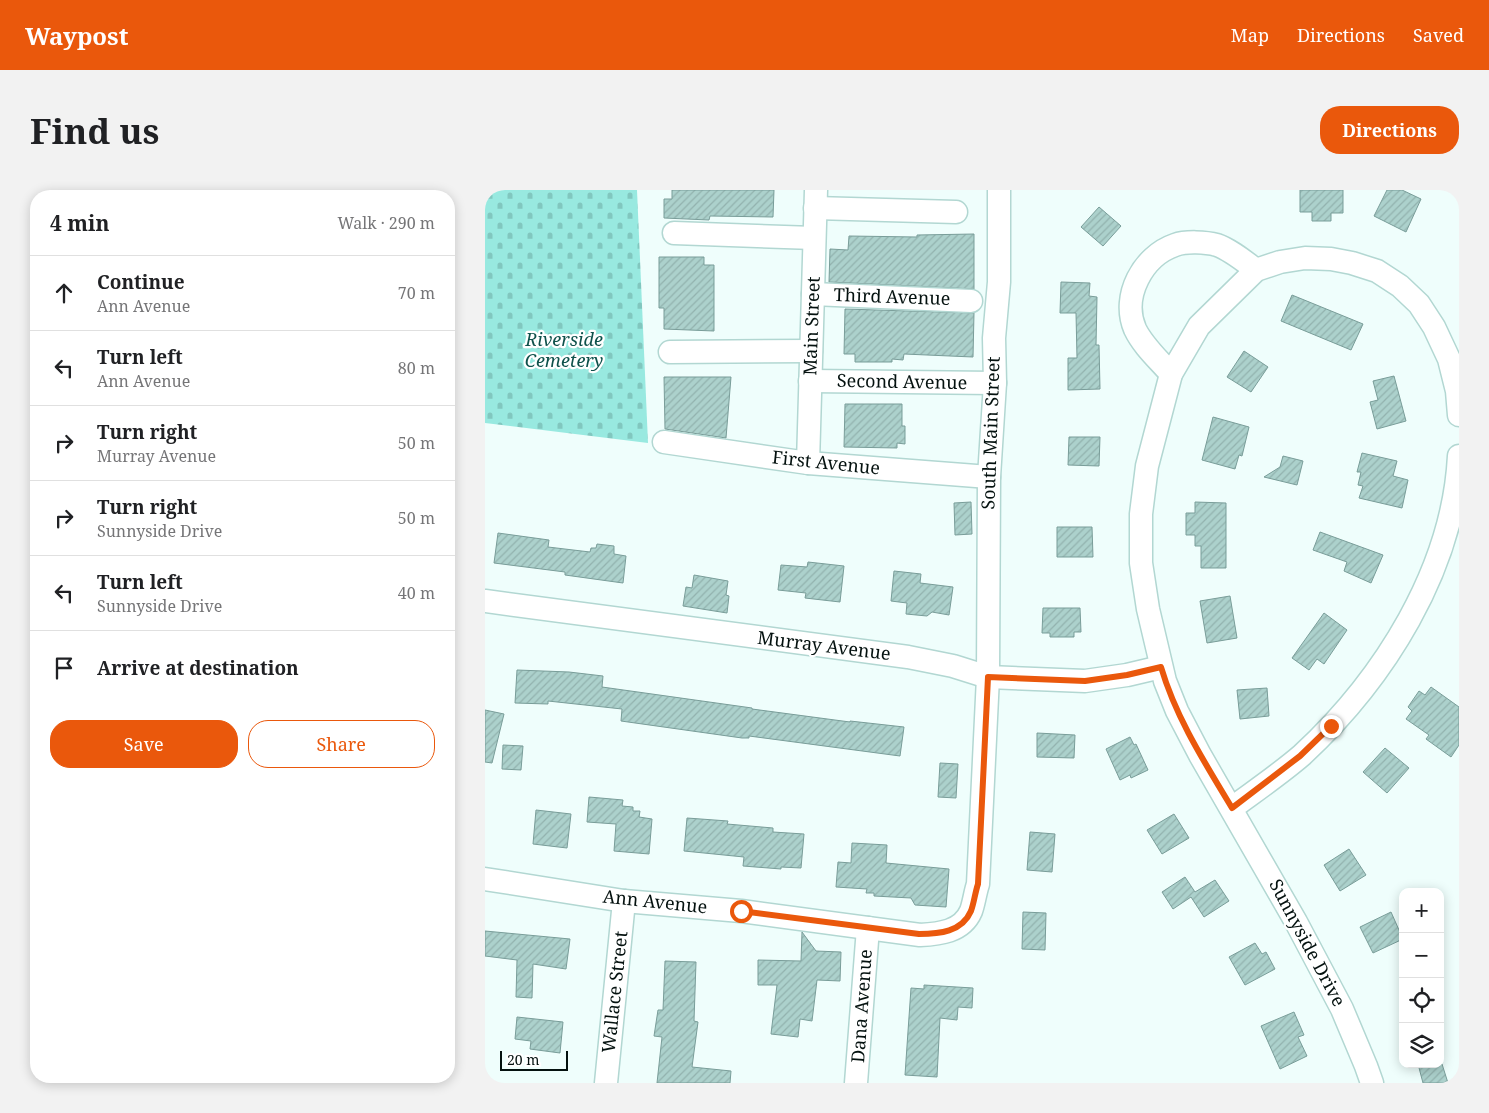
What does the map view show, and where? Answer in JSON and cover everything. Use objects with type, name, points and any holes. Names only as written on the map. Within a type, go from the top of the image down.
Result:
[{"type":"street","name":"South Main Street","points":[[988,677],[989,478],[995,383],[994,338],[999,282],[999,190]]},
{"type":"street","points":[[815,199],[956,212]]},
{"type":"street","name":"Main Street","points":[[808,463],[815,199]]},
{"type":"street","points":[[674,233],[814,238]]},
{"type":"street","points":[[1171,374],[1135,328],[1131,296],[1136,281],[1145,267],[1159,252],[1176,244],[1196,243],[1217,245],[1234,254],[1256,270]]},
{"type":"street","name":"Sunnyside Drive","points":[[1372,1083],[1342,1009],[1296,922],[1200,755],[1177,711],[1161,667],[1147,608],[1141,563],[1141,514],[1147,466],[1171,374],[1199,326],[1256,270],[1280,262],[1305,258],[1331,259],[1352,263],[1377,272],[1400,286],[1419,304],[1434,327],[1449,359],[1457,391],[1459,415]]},
{"type":"street","name":"Third Avenue","points":[[813,294],[971,300]]},
{"type":"street","points":[[670,352],[811,351]]},
{"type":"street","name":"Second Avenue","points":[[810,381],[995,383]]},
{"type":"street","name":"First Avenue","points":[[664,442],[808,463],[989,478]]},
{"type":"street","points":[[1232,808],[1313,744],[1331,726],[1386,659],[1414,612],[1435,563],[1446,531],[1454,495],[1459,456]]},
{"type":"street","name":"Murray Avenue","points":[[485,601],[908,656],[953,666],[988,677],[1085,681],[1127,675],[1161,667]]},
{"type":"street","name":"Ann Avenue","points":[[485,879],[624,901],[741,911],[919,934],[939,934],[959,926],[970,912],[978,884],[988,677]]},
{"type":"street","name":"Wallace Street","points":[[606,1083],[624,901]]},
{"type":"street","name":"Dana Avenue","points":[[856,1083],[868,928]]},
{"type":"green space","name":"Riverside Cemetery","points":[[485,190],[637,190],[648,443],[485,423]]},
{"type":"building","points":[[672,190],[774,190],[773,217],[710,216],[709,220],[664,218],[664,199],[672,199]]},
{"type":"building","points":[[1300,190],[1343,190],[1343,213],[1331,213],[1331,221],[1312,221],[1312,212],[1300,212]]},
{"type":"building","points":[[1387,190],[1402,190],[1421,199],[1406,232],[1374,216]]},
{"type":"building","points":[[1099,207],[1121,226],[1103,246],[1081,227]]},
{"type":"building","points":[[974,234],[974,289],[829,282],[830,249],[848,250],[849,236],[917,237],[917,235]]},
{"type":"building","points":[[659,257],[704,257],[704,265],[714,265],[714,331],[664,329],[664,308],[659,308]]},
{"type":"building","points":[[1061,282],[1090,283],[1089,296],[1097,297],[1096,345],[1099,345],[1100,389],[1068,390],[1068,358],[1077,358],[1076,313],[1060,313]]},
{"type":"building","points":[[1292,295],[1363,324],[1351,350],[1281,321]]},
{"type":"building","points":[[845,309],[974,313],[973,357],[904,354],[903,360],[892,359],[892,362],[855,362],[855,354],[844,354]]},
{"type":"building","points":[[1244,351],[1268,367],[1251,392],[1227,377]]},
{"type":"building","points":[[1394,376],[1406,421],[1377,429],[1370,402],[1378,400],[1373,381]]},
{"type":"building","points":[[664,377],[731,377],[726,438],[665,429]]},
{"type":"building","points":[[845,404],[902,404],[902,426],[905,426],[905,444],[897,443],[897,448],[844,447]]},
{"type":"building","points":[[1213,417],[1249,427],[1242,456],[1239,455],[1235,469],[1202,460]]},
{"type":"building","points":[[1069,437],[1100,437],[1099,466],[1068,465]]},
{"type":"building","points":[[1362,453],[1397,461],[1393,476],[1408,480],[1402,508],[1359,498],[1363,486],[1358,485],[1361,472],[1357,472]]},
{"type":"building","points":[[1283,456],[1303,461],[1297,485],[1264,477],[1280,467]]},
{"type":"building","points":[[971,502],[972,534],[955,535],[954,503]]},
{"type":"building","points":[[1195,502],[1226,503],[1226,568],[1201,568],[1201,546],[1195,546],[1195,535],[1186,535],[1186,513],[1195,513]]},
{"type":"building","points":[[1057,527],[1092,527],[1093,557],[1057,557]]},
{"type":"building","points":[[1320,532],[1383,555],[1371,583],[1344,571],[1347,562],[1313,550]]},
{"type":"building","points":[[498,533],[549,540],[548,547],[590,552],[591,548],[596,548],[597,544],[614,546],[614,554],[626,556],[623,583],[565,575],[565,572],[494,563]]},
{"type":"building","points":[[808,562],[844,566],[840,602],[805,598],[806,593],[778,590],[781,565],[807,567]]},
{"type":"building","points":[[894,571],[921,574],[920,583],[953,587],[949,615],[932,612],[927,616],[906,614],[907,603],[891,601]]},
{"type":"building","points":[[694,575],[728,581],[726,595],[729,596],[727,613],[683,606],[686,587],[692,588]]},
{"type":"building","points":[[1230,596],[1237,638],[1207,643],[1200,601]]},
{"type":"building","points":[[1043,608],[1080,608],[1081,632],[1074,632],[1074,637],[1050,637],[1050,633],[1042,633]]},
{"type":"building","points":[[1324,613],[1347,630],[1324,664],[1317,659],[1309,670],[1292,658]]},
{"type":"building","points":[[517,670],[569,672],[603,676],[602,687],[850,722],[904,727],[900,756],[749,736],[749,738],[742,738],[621,721],[622,709],[548,701],[548,704],[515,703]]},
{"type":"building","points":[[1431,687],[1459,707],[1459,745],[1451,757],[1426,739],[1429,735],[1406,719],[1412,711],[1408,707],[1419,691],[1425,695]]},
{"type":"building","points":[[1267,688],[1269,716],[1240,719],[1237,690]]},
{"type":"building","points":[[485,710],[504,714],[492,763],[485,762]]},
{"type":"building","points":[[1037,733],[1075,735],[1074,758],[1037,757]]},
{"type":"building","points":[[1130,737],[1134,745],[1136,744],[1148,770],[1131,778],[1130,775],[1120,780],[1106,749]]},
{"type":"building","points":[[503,745],[523,746],[521,770],[502,769]]},
{"type":"building","points":[[1385,748],[1409,768],[1387,793],[1363,772]]},
{"type":"building","points":[[940,763],[958,764],[956,798],[938,797]]},
{"type":"building","points":[[589,797],[623,800],[622,806],[633,807],[633,811],[640,811],[639,817],[652,819],[649,854],[614,851],[616,824],[587,822]]},
{"type":"building","points":[[536,810],[571,814],[567,848],[533,844]]},
{"type":"building","points":[[1174,814],[1189,838],[1162,854],[1147,830]]},
{"type":"building","points":[[687,818],[728,821],[727,824],[773,828],[773,832],[804,834],[801,868],[781,867],[781,869],[743,866],[744,857],[684,851]]},
{"type":"building","points":[[1030,832],[1055,834],[1052,872],[1027,870]]},
{"type":"building","points":[[852,843],[887,845],[886,863],[949,869],[946,907],[915,905],[911,898],[874,896],[874,893],[866,893],[867,889],[836,887],[838,862],[851,863]]},
{"type":"building","points":[[1349,849],[1366,875],[1340,891],[1324,865]]},
{"type":"building","points":[[1185,877],[1195,892],[1215,880],[1229,901],[1204,917],[1191,897],[1173,909],[1162,892]]},
{"type":"building","points":[[1023,912],[1046,913],[1045,950],[1022,949]]},
{"type":"building","points":[[1391,912],[1399,930],[1399,941],[1373,953],[1360,927]]},
{"type":"building","points":[[485,931],[570,939],[566,969],[533,964],[532,998],[516,997],[517,960],[485,956]]},
{"type":"building","points":[[802,932],[816,951],[841,952],[840,981],[817,980],[812,1021],[800,1019],[798,1037],[771,1034],[777,985],[758,985],[758,960],[801,961]]},
{"type":"building","points":[[1255,943],[1262,954],[1266,952],[1275,969],[1245,985],[1229,957]]},
{"type":"building","points":[[665,961],[696,962],[694,1021],[698,1022],[692,1067],[731,1071],[730,1083],[657,1083],[662,1037],[654,1036],[658,1010],[663,1010]]},
{"type":"building","points":[[924,985],[973,988],[972,1008],[958,1007],[957,1020],[940,1018],[937,1077],[905,1075],[911,988],[924,989]]},
{"type":"building","points":[[1294,1012],[1304,1035],[1298,1037],[1307,1056],[1280,1069],[1261,1026]]},
{"type":"building","points":[[517,1017],[563,1022],[560,1053],[530,1049],[531,1041],[515,1039]]},
{"type":"building","points":[[1419,1068],[1443,1068],[1448,1083],[1423,1083]]},
{"type":"route","points":[[741,911],[919,934],[939,934],[959,926],[970,912],[978,884],[988,677],[1085,681],[1127,675],[1161,667],[1177,711],[1200,755],[1232,808],[1300,756],[1331,726]]}]
